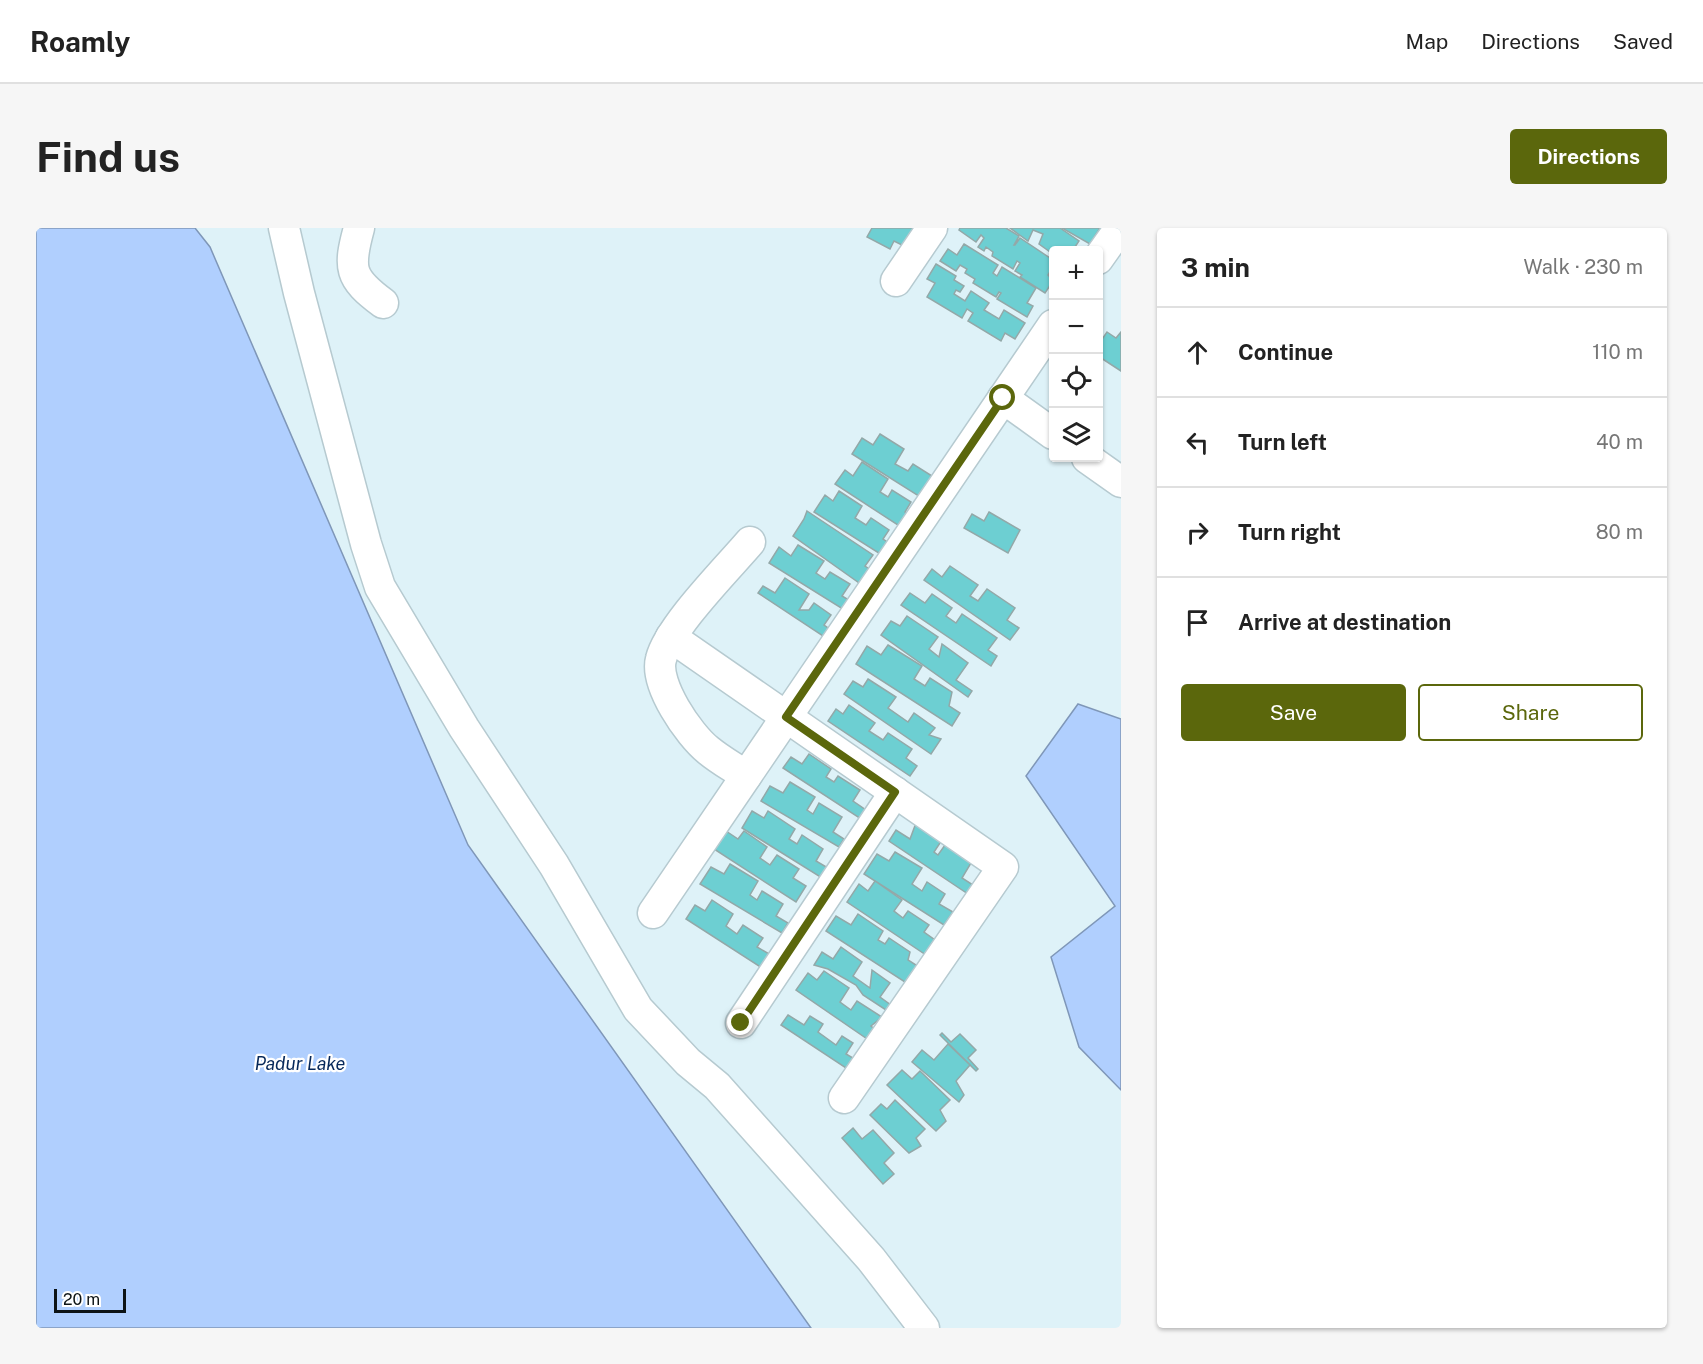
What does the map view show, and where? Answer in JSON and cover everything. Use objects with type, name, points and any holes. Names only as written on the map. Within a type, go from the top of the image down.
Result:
[{"type":"street","points":[[285,228],[299,293],[366,544],[380,587],[464,728],[554,865],[638,1009],[688,1062],[717,1086],[871,1259],[924,1328]]},
{"type":"street","points":[[359,228],[353,252],[354,276],[364,290],[383,303]]},
{"type":"street","points":[[896,281],[932,228]]},
{"type":"street","points":[[1103,252],[1120,228]]},
{"type":"street","points":[[653,914],[1049,331]]},
{"type":"street","points":[[999,404],[1049,432]]},
{"type":"street","points":[[746,776],[708,750],[695,738],[681,718],[666,689],[659,669],[661,658],[671,637],[750,542]]},
{"type":"street","points":[[671,637],[1004,867],[844,1098]]},
{"type":"street","points":[[741,1023],[895,792]]},
{"type":"water","name":"Padur Lake","points":[[36,228],[195,228],[210,247],[468,845],[811,1328],[36,1328]]},
{"type":"water","points":[[1078,704],[1121,719],[1121,1090],[1079,1047],[1051,957],[1115,906],[1026,776]]},
{"type":"building","points":[[872,228],[921,228],[910,249],[894,241],[890,249],[867,237]]},
{"type":"building","points":[[960,228],[1006,228],[1019,236],[1014,245],[1020,238],[1049,257],[1049,287],[1045,293],[1020,277],[1022,275],[1015,271],[1020,263],[1017,261],[1013,269],[992,256],[993,252],[986,247],[984,251],[978,247],[984,238],[981,235],[976,242],[959,230]]},
{"type":"building","points":[[1010,228],[1060,228],[1079,241],[1076,246],[1049,246],[1049,251],[1039,244],[1043,234],[1033,230],[1028,241]]},
{"type":"building","points":[[1062,228],[1100,228],[1090,244]]},
{"type":"building","points":[[964,244],[998,265],[993,273],[997,276],[1002,267],[1036,288],[1027,303],[1033,306],[1027,317],[997,299],[1001,293],[999,292],[996,297],[973,283],[975,279],[965,273],[967,269],[960,265],[956,271],[940,261],[948,249],[957,255]]},
{"type":"building","points":[[936,264],[956,276],[954,280],[964,286],[960,292],[956,290],[954,294],[965,301],[971,291],[989,303],[984,310],[999,319],[1004,310],[1025,323],[1015,339],[1005,333],[1001,341],[968,321],[973,313],[967,309],[962,318],[927,297],[935,283],[927,279]]},
{"type":"building","points":[[1107,332],[1116,338],[1121,332],[1121,371],[1103,359],[1103,338]]},
{"type":"building","points":[[880,434],[904,449],[895,464],[908,471],[913,464],[932,476],[925,487],[925,500],[852,454],[862,438],[873,445]]},
{"type":"building","points":[[862,462],[888,479],[880,492],[888,497],[892,490],[911,502],[905,512],[912,516],[904,529],[835,484],[845,470],[853,476]]},
{"type":"building","points":[[839,491],[862,506],[855,518],[866,525],[871,518],[889,530],[883,539],[892,545],[885,557],[814,512],[825,495],[833,501]]},
{"type":"building","points":[[807,511],[873,555],[865,566],[872,571],[862,585],[793,536]]},
{"type":"building","points":[[989,512],[1020,530],[1008,553],[964,528],[972,514],[984,521]]},
{"type":"building","points":[[798,545],[824,561],[816,573],[825,579],[830,572],[850,584],[842,596],[852,602],[846,611],[769,563],[779,547],[791,556]]},
{"type":"building","points":[[950,566],[978,585],[970,596],[978,601],[987,589],[1015,608],[1007,620],[1019,628],[1010,640],[924,580],[932,569],[942,577]]},
{"type":"building","points":[[785,578],[809,594],[799,610],[809,610],[814,603],[831,615],[824,625],[831,630],[826,638],[758,593],[763,586],[775,593]]},
{"type":"building","points":[[910,593],[925,603],[932,594],[952,608],[946,616],[956,623],[962,614],[997,638],[988,650],[997,656],[991,666],[901,605]]},
{"type":"building","points":[[907,616],[938,637],[929,649],[939,657],[942,644],[968,663],[956,680],[972,691],[968,697],[881,635],[891,621],[900,626]]},
{"type":"building","points":[[888,645],[922,666],[914,679],[925,686],[930,678],[952,692],[949,706],[960,713],[952,726],[856,664],[867,646],[881,655]]},
{"type":"building","points":[[868,679],[896,697],[888,708],[908,722],[914,713],[935,728],[929,735],[941,739],[931,754],[844,694],[853,681],[863,687]]},
{"type":"building","points":[[849,705],[875,723],[869,731],[883,740],[888,733],[912,749],[906,758],[917,766],[910,776],[828,721],[836,709],[843,714]]},
{"type":"building","points":[[809,754],[831,769],[826,777],[834,782],[838,776],[860,790],[853,801],[866,810],[861,819],[783,768],[791,757],[802,764]]},
{"type":"building","points":[[790,782],[815,797],[807,810],[813,814],[819,803],[842,817],[833,832],[844,839],[839,847],[761,801],[770,786],[783,793]]},
{"type":"building","points":[[752,811],[764,818],[768,811],[795,829],[789,839],[797,844],[802,835],[823,849],[816,861],[828,868],[822,878],[742,828]]},
{"type":"building","points":[[916,823],[942,840],[934,852],[938,855],[945,845],[971,863],[962,878],[973,885],[968,894],[889,841],[896,830],[910,839]]},
{"type":"building","points":[[726,831],[738,839],[744,831],[767,847],[760,858],[770,865],[777,855],[799,869],[793,878],[806,886],[796,902],[714,849]]},
{"type":"building","points":[[895,852],[922,868],[912,884],[922,891],[927,882],[945,894],[939,904],[953,912],[944,925],[864,874],[877,854],[889,861]]},
{"type":"building","points":[[730,864],[758,881],[750,895],[757,900],[762,891],[783,904],[776,916],[788,923],[782,933],[700,884],[711,867],[724,874]]},
{"type":"building","points":[[875,881],[902,900],[894,911],[903,918],[908,911],[929,925],[924,932],[935,940],[926,955],[847,902],[859,884],[868,891]]},
{"type":"building","points":[[712,900],[733,914],[726,926],[737,934],[743,925],[763,938],[757,947],[771,955],[762,968],[686,919],[695,905],[705,911]]},
{"type":"building","points":[[858,914],[883,931],[878,940],[885,944],[889,938],[910,952],[908,960],[919,967],[908,984],[826,931],[836,916],[851,925]]},
{"type":"building","points":[[841,947],[862,962],[853,976],[870,988],[872,970],[890,983],[880,997],[891,1005],[886,1010],[863,995],[856,985],[828,969],[814,965],[822,952],[833,959]]},
{"type":"building","points":[[824,971],[849,988],[840,1002],[851,1010],[857,1001],[882,1017],[871,1026],[879,1033],[873,1043],[796,990],[808,973],[817,980]]},
{"type":"building","points":[[788,1015],[804,1025],[810,1016],[823,1024],[818,1032],[836,1045],[842,1036],[853,1043],[846,1054],[858,1061],[852,1072],[781,1025]]},
{"type":"building","points":[[942,1033],[951,1042],[960,1034],[976,1050],[968,1058],[978,1069],[976,1071],[940,1035]]},
{"type":"building","points":[[948,1044],[970,1065],[956,1081],[964,1095],[959,1102],[912,1062],[922,1050],[934,1060]]},
{"type":"building","points":[[902,1070],[912,1079],[920,1071],[950,1100],[940,1110],[946,1121],[936,1131],[887,1085]]},
{"type":"building","points":[[895,1100],[925,1129],[916,1138],[921,1146],[909,1153],[870,1115],[881,1104],[887,1109]]},
{"type":"building","points":[[853,1128],[862,1139],[873,1130],[894,1153],[884,1163],[894,1174],[883,1184],[842,1138]]},
{"type":"route","points":[[741,1023],[895,792],[786,717],[1003,398]]}]
